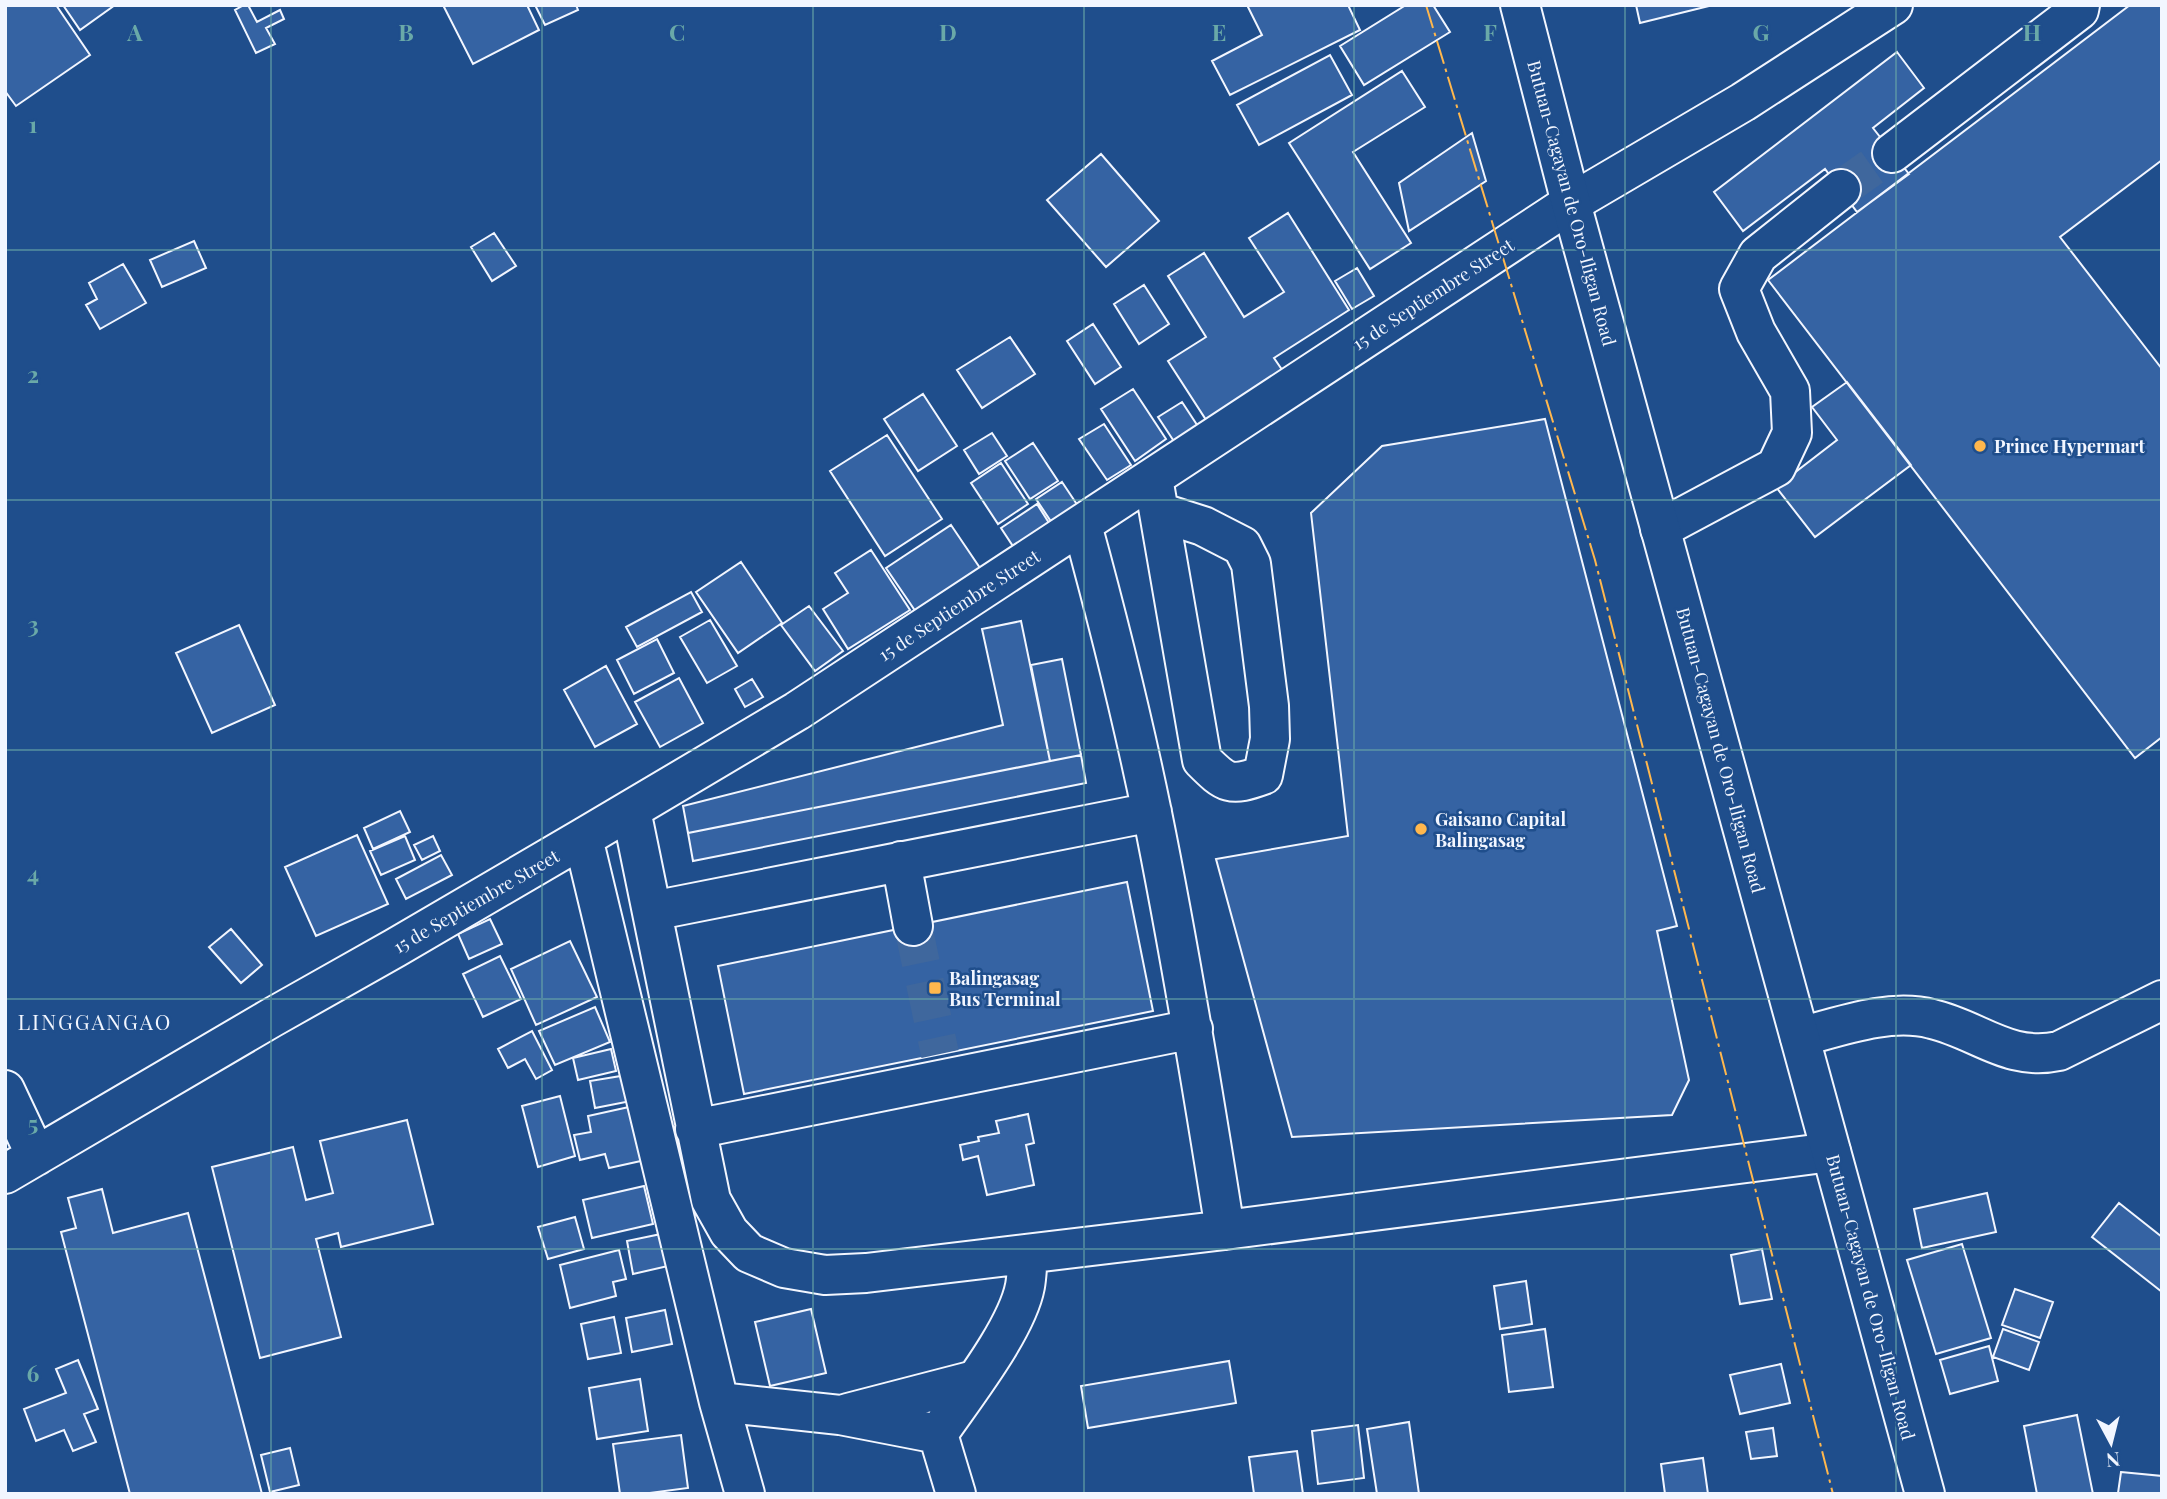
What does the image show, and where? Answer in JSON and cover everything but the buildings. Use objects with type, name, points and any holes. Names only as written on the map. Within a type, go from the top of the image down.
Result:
[{"type":"main road","name":"Butuan-Cagayan de Oro-Iligan Road","points":[[1520,5],[1660,529],[1925,1494]]},
{"type":"main road","name":"15 de Septiembre Street","points":[[20,1165],[797,711],[1082,525],[1156,495],[1572,203],[1743,102],[1894,5]]},
{"type":"main road","points":[[1892,153],[2079,10],[2080,5]]},
{"type":"main road","points":[[1660,529],[1776,467],[1792,433],[1790,391],[1756,332],[1739,289],[1758,255],[1841,190]]},
{"type":"main road","points":[[1156,495],[1203,526],[1242,546],[1251,564],[1269,706],[1270,739],[1263,775],[1240,783],[1219,777],[1202,760],[1156,495]]},
{"type":"main road","points":[[1082,525],[1107,615],[1152,812],[1193,1029],[1226,1230]]},
{"type":"main road","points":[[631,810],[711,1200],[729,1232],[749,1253],[784,1268],[825,1275],[866,1273],[1226,1230],[1831,1152]]},
{"type":"main road","points":[[652,911],[1152,812]]},
{"type":"main road","points":[[583,838],[719,1402],[745,1494]]},
{"type":"main road","points":[[901,861],[914,926]]},
{"type":"main road","points":[[1800,1037],[1852,1023],[1909,1016],[1930,1018],[1954,1025],[2009,1050],[2027,1055],[2044,1055],[2059,1051],[2162,1000]]},
{"type":"main road","points":[[695,1129],[942,1066],[1193,1029]]},
{"type":"main road","points":[[5,1090],[20,1165]]},
{"type":"main road","points":[[938,1434],[1016,1313],[1025,1287],[1028,1254]]},
{"type":"main road","points":[[840,1415],[975,1380]]},
{"type":"main road","points":[[719,1402],[840,1415],[938,1434]]},
{"type":"main road","points":[[938,1434],[956,1494]]},
{"type":"tunnel","points":[[1841,189],[1892,153]]},
{"type":"tunnel","points":[[913,926],[940,1054]]},
{"type":"power","points":[[1426,5],[1595,560],[1833,1494]]},
{"type":"place","name":"Prince Hypermart","points":[[1980,446]]},
{"type":"place","name":"Gaisano Capital Balingasag","points":[[1421,829]]},
{"type":"place","name":"Balingasag Bus Terminal","points":[[935,988]]},
{"type":"district","name":"LINGGANGAO","points":[[95,1021]]}]
